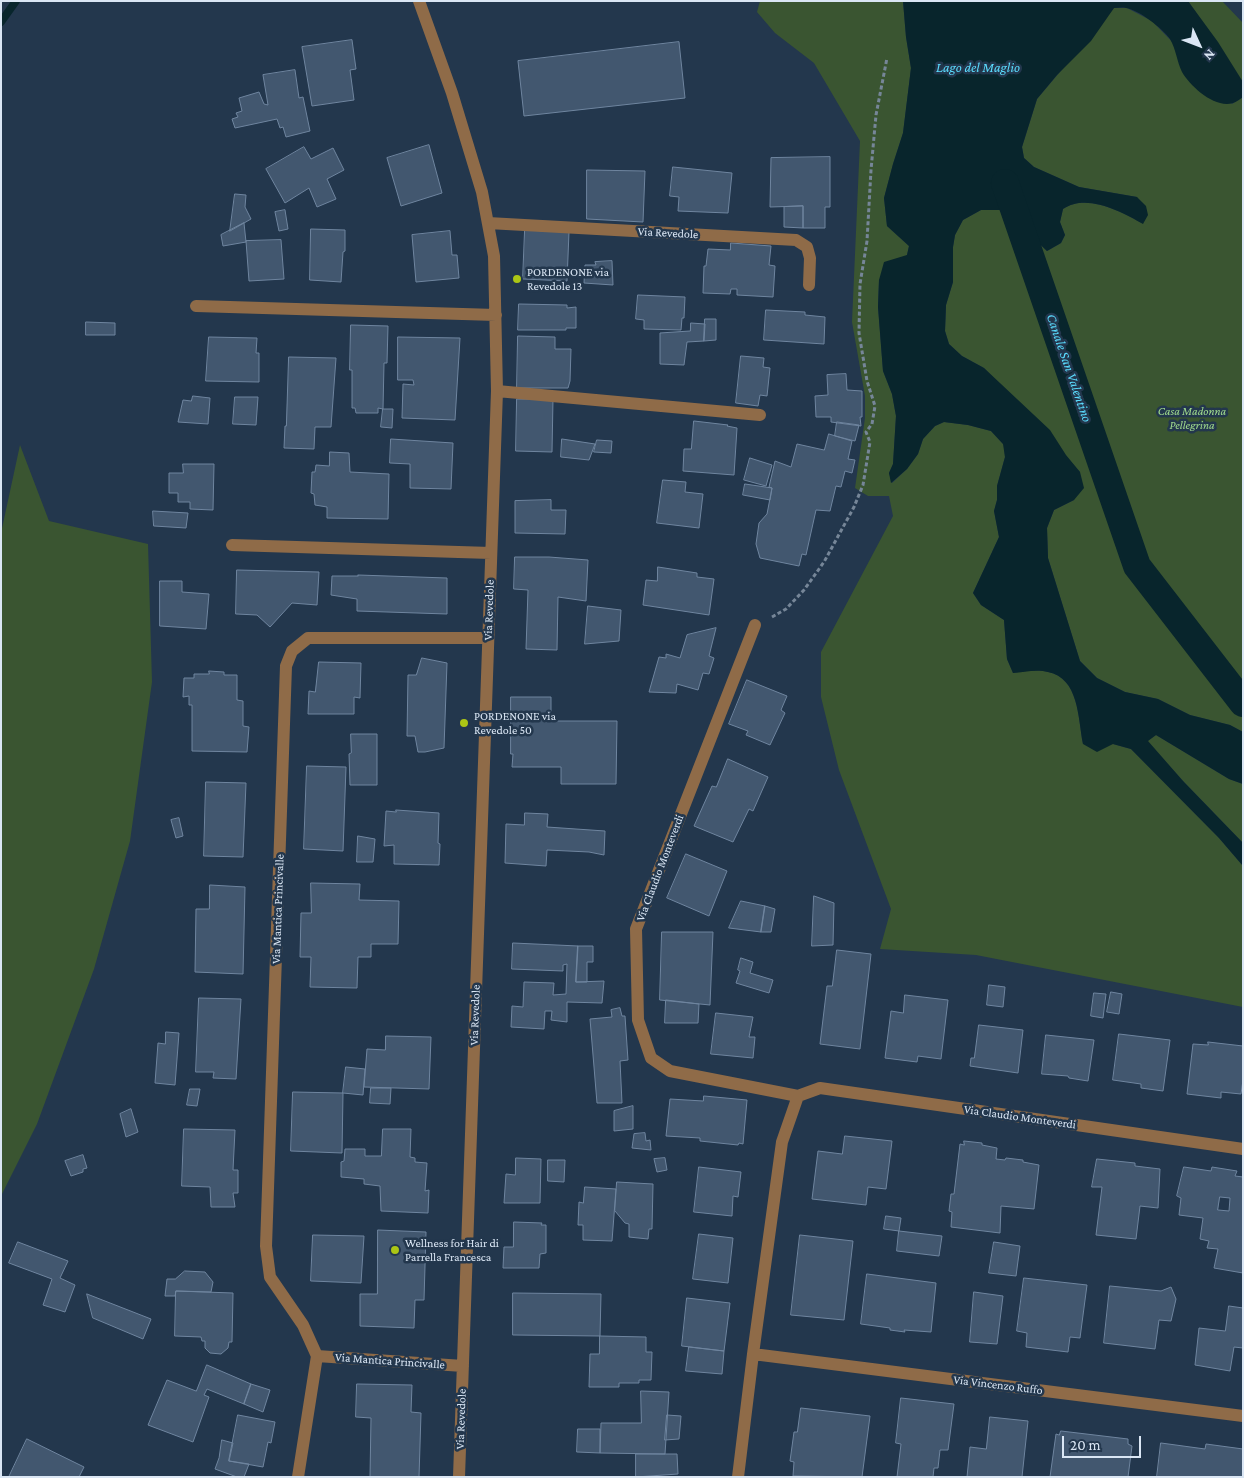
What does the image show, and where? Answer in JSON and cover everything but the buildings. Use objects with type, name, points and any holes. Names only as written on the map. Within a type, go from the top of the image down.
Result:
[{"type":"street","name":"Via Revedole","points":[[419,1],[452,92],[482,192],[494,256],[496,315],[497,391],[459,1477]]},
{"type":"street","name":"Via Revedole","points":[[488,223],[796,240],[807,248],[810,258],[809,286]]},
{"type":"street","points":[[196,306],[496,315]]},
{"type":"street","points":[[497,391],[760,415]]},
{"type":"street","points":[[232,545],[491,553]]},
{"type":"street","name":"Via Claudio Monteverdi","points":[[755,625],[636,928],[638,1020],[651,1058],[670,1070],[798,1096],[820,1088],[1243,1149]]},
{"type":"street","name":"Via Mantica Princivalle","points":[[298,1477],[317,1356],[303,1325],[270,1277],[266,1246],[286,666],[292,651],[308,638],[488,638]]},
{"type":"street","points":[[738,1477],[782,1142],[798,1096]]},
{"type":"street","name":"Via Vincenzo Ruffo","points":[[753,1354],[1243,1416]]},
{"type":"street","name":"Via Mantica Princivalle","points":[[317,1356],[463,1366]]},
{"type":"path","points":[[755,625],[768,620],[786,609],[804,590],[824,562],[854,507],[863,485],[870,442],[866,432],[872,424],[875,406],[867,381],[859,333],[860,284],[867,241],[876,115],[887,58]]},
{"type":"green space","points":[[760,1],[903,1],[911,68],[903,133],[884,198],[887,226],[909,246],[907,255],[879,280],[878,307],[883,371],[892,394],[896,416],[893,464],[889,473],[892,483],[907,469],[918,454],[923,439],[935,426],[944,422],[968,425],[991,431],[1004,445],[1005,457],[997,486],[997,500],[994,511],[999,537],[973,593],[981,605],[1004,620],[1007,659],[1013,673],[1044,671],[1058,676],[1066,682],[1075,700],[1083,744],[1113,744],[1131,749],[1219,838],[1243,866],[1243,1007],[976,955],[880,949],[891,909],[839,770],[821,697],[821,652],[893,516],[889,496],[868,496],[855,488],[865,418],[865,396],[852,322],[860,141],[814,63],[775,33],[757,12]]},
{"type":"green space","points":[[1188,1],[1222,1],[1243,23],[1243,83]]},
{"type":"green space","name":"Casa Madonna Pellegrina","points":[[1114,8],[1127,8],[1152,21],[1232,104],[1243,97],[1243,732],[1230,725],[1190,715],[1158,699],[1125,692],[1097,678],[1080,661],[1048,558],[1047,528],[1054,510],[1074,500],[1080,472],[984,368],[962,356],[949,344],[945,331],[946,305],[953,282],[955,235],[963,220],[981,210],[1004,210],[1015,216],[1027,232],[1047,251],[1061,243],[1065,235],[1060,222],[1063,209],[1072,205],[1092,203],[1113,209],[1142,223],[1137,197],[1079,187],[1034,167],[1024,158],[1022,147],[1037,99]]},
{"type":"green space","points":[[20,445],[49,521],[148,544],[152,682],[130,841],[94,969],[37,1124],[1,1196],[1,533]]},
{"type":"green space","points":[[1156,735],[1229,779],[1243,784],[1243,843],[1147,741]]},
{"type":"water","name":"Lago del Maglio","points":[[903,1],[1188,1],[1218,42],[1243,82],[1243,97],[1235,102],[1226,104],[1211,100],[1197,90],[1186,78],[1180,68],[1170,39],[1162,30],[1150,20],[1131,9],[1114,8],[1091,41],[1057,75],[1037,99],[1022,147],[1024,158],[1034,167],[1079,187],[1137,197],[1146,206],[1148,215],[1143,224],[1114,209],[1093,203],[1072,205],[1063,209],[1060,222],[1065,235],[1061,243],[1047,251],[1027,232],[1015,216],[1004,210],[981,210],[963,220],[955,235],[953,247],[953,282],[946,305],[945,331],[949,344],[962,356],[984,368],[1050,430],[1066,455],[1080,472],[1084,488],[1074,500],[1054,510],[1047,528],[1048,558],[1080,661],[1097,678],[1125,692],[1158,699],[1190,715],[1230,725],[1243,732],[1243,784],[1229,779],[1156,735],[1148,741],[1183,781],[1243,843],[1243,866],[1219,838],[1131,749],[1113,744],[1097,752],[1083,744],[1075,700],[1066,682],[1058,676],[1044,671],[1013,673],[1007,659],[1004,620],[981,605],[973,593],[999,537],[994,511],[997,500],[997,486],[1005,457],[1003,444],[991,431],[968,425],[944,422],[935,426],[923,439],[918,454],[907,469],[891,483],[889,473],[893,464],[896,416],[892,394],[883,371],[878,307],[879,280],[884,262],[907,255],[909,246],[887,226],[884,198],[903,133],[911,68]]},
{"type":"waterway","points":[[1,22],[16,1]]},
{"type":"waterway","name":"Canale San Valentino","points":[[1005,183],[1137,566],[1243,703]]},
{"type":"place","name":"PORDENONE via Revedole 13","points":[[517,279]]},
{"type":"place","name":"PORDENONE via Revedole 50","points":[[464,723]]},
{"type":"place","name":"Wellness for Hair di Parrella Francesca","points":[[395,1250]]}]
